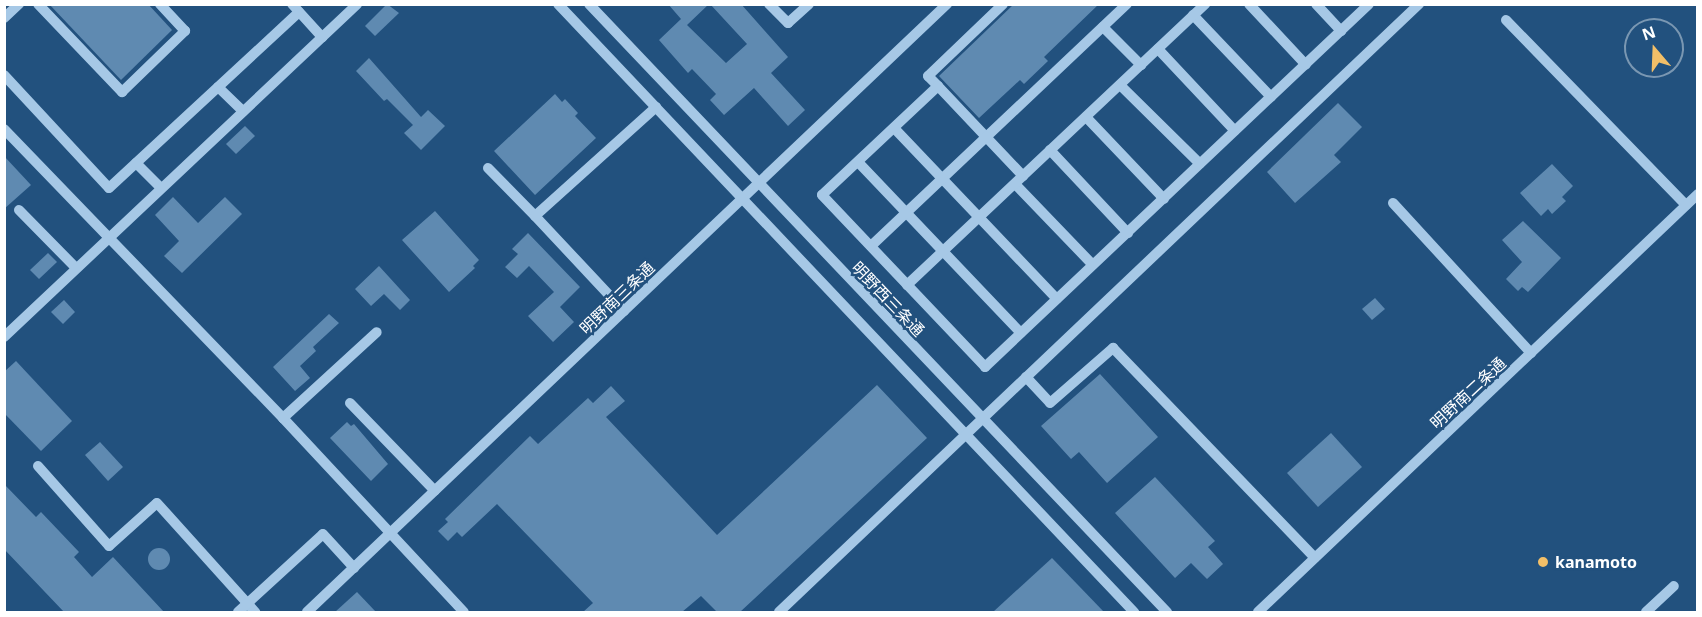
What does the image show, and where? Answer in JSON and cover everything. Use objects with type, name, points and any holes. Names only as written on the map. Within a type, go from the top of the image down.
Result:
[{"type":"street","points":[[4,18],[19,4]]},
{"type":"street","points":[[38,4],[122,92],[185,31],[160,4]]},
{"type":"street","points":[[4,337],[357,4]]},
{"type":"street","points":[[558,4],[1134,612]]},
{"type":"street","name":"明野西三条通","points":[[589,4],[1167,612]]},
{"type":"street","points":[[769,4],[788,24],[809,4]]},
{"type":"street","name":"明野南三条通","points":[[307,612],[947,4]]},
{"type":"street","points":[[1004,4],[928,76],[987,137],[1019,180],[1093,266]]},
{"type":"street","points":[[871,246],[1127,4]]},
{"type":"street","points":[[907,285],[1205,4]]},
{"type":"street","points":[[1249,4],[1306,64]]},
{"type":"street","points":[[1316,4],[1341,31]]},
{"type":"street","points":[[938,86],[822,195],[985,367],[1369,4]]},
{"type":"street","points":[[779,612],[1419,4]]},
{"type":"street","points":[[4,75],[109,188],[218,87],[296,8],[322,37]]},
{"type":"street","points":[[1193,15],[1271,97]]},
{"type":"street","points":[[1506,20],[1686,205]]},
{"type":"street","points":[[1103,27],[1141,65]]},
{"type":"street","points":[[1158,49],[1235,131]]},
{"type":"street","points":[[1120,85],[1200,164]]},
{"type":"street","points":[[218,87],[243,111]]},
{"type":"street","points":[[535,216],[656,107]]},
{"type":"street","points":[[1086,117],[1164,199]]},
{"type":"street","points":[[894,128],[1057,299]]},
{"type":"street","points":[[4,129],[283,418],[464,612]]},
{"type":"street","points":[[1050,150],[1128,233]]},
{"type":"street","points":[[858,162],[1021,333]]},
{"type":"street","points":[[136,163],[161,188]]},
{"type":"street","points":[[489,168],[624,311]]},
{"type":"street","name":"明野南二条通","points":[[1262,611],[1314,558],[1698,194]]},
{"type":"street","points":[[1393,203],[1531,353]]},
{"type":"street","points":[[19,210],[76,268]]},
{"type":"street","points":[[283,418],[377,332]]},
{"type":"street","points":[[1026,377],[1050,403],[1113,348],[1314,558]]},
{"type":"street","points":[[350,403],[435,491]]},
{"type":"street","points":[[38,466],[109,546],[157,503],[251,608]]},
{"type":"street","points":[[238,612],[251,608],[323,534],[354,568]]},
{"type":"street","points":[[1646,612],[1674,586]]},
{"type":"building","points":[[49,4],[148,4],[172,30],[121,80]]},
{"type":"building","points":[[387,4],[399,13],[375,36],[365,26]]},
{"type":"building","points":[[668,4],[709,4],[687,25],[726,63],[747,44],[710,4],[741,4],[788,57],[771,73],[805,110],[788,126],[754,88],[724,115],[710,100],[716,94],[692,69],[688,73],[659,40],[681,19]]},
{"type":"building","points":[[1014,4],[1099,4],[1044,57],[1048,61],[1024,84],[1020,80],[979,118],[939,76]]},
{"type":"building","points":[[369,58],[421,117],[428,110],[445,126],[421,150],[404,133],[413,125],[387,99],[384,101],[356,71]]},
{"type":"building","points":[[555,94],[562,102],[565,99],[578,113],[575,116],[596,138],[535,195],[494,151]]},
{"type":"building","points":[[1338,103],[1362,127],[1334,155],[1341,162],[1295,203],[1267,172]]},
{"type":"building","points":[[245,126],[255,136],[236,154],[226,144]]},
{"type":"building","points":[[4,156],[31,185],[4,209]]},
{"type":"building","points":[[1552,164],[1573,186],[1562,197],[1566,201],[1552,214],[1548,209],[1541,216],[1520,193]]},
{"type":"building","points":[[173,197],[198,223],[225,197],[242,214],[182,273],[164,256],[179,241],[155,215]]},
{"type":"building","points":[[435,211],[479,260],[473,266],[475,268],[449,292],[402,240]]},
{"type":"building","points":[[1523,221],[1561,258],[1528,292],[1522,287],[1518,291],[1506,279],[1522,262],[1502,240]]},
{"type":"building","points":[[528,233],[580,287],[560,307],[574,322],[553,342],[528,316],[554,292],[529,266],[517,278],[505,267],[518,254],[512,249]]},
{"type":"building","points":[[48,253],[57,262],[39,279],[30,270]]},
{"type":"building","points":[[379,266],[410,300],[400,310],[384,294],[371,306],[355,289]]},
{"type":"building","points":[[1375,298],[1385,309],[1372,320],[1362,309]]},
{"type":"building","points":[[64,300],[75,312],[63,324],[51,312]]},
{"type":"building","points":[[329,314],[339,323],[313,347],[316,351],[300,366],[310,378],[295,391],[273,367]]},
{"type":"building","points":[[16,361],[72,421],[41,451],[4,413],[4,372]]},
{"type":"building","points":[[1100,374],[1158,437],[1107,483],[1079,452],[1071,459],[1041,426]]},
{"type":"building","points":[[877,385],[927,438],[740,612],[717,612],[701,596],[682,612],[583,612],[593,603],[497,504],[462,537],[457,532],[448,541],[438,531],[448,522],[445,519],[530,436],[538,444],[588,398],[593,403],[611,386],[625,401],[606,417],[717,535]]},
{"type":"building","points":[[347,422],[351,426],[354,424],[388,464],[371,481],[330,438]]},
{"type":"building","points":[[1331,433],[1362,467],[1318,507],[1287,473]]},
{"type":"building","points":[[100,442],[123,467],[108,481],[85,455]]},
{"type":"building","points":[[1155,477],[1215,541],[1208,547],[1223,564],[1207,579],[1191,563],[1175,578],[1115,513]]},
{"type":"building","points":[[4,484],[36,517],[41,512],[79,552],[74,557],[92,577],[113,557],[164,612],[64,612],[4,549]]},
{"type":"building","points":[[159,548],[167,551],[170,559],[167,567],[159,570],[151,567],[148,559],[151,551]]},
{"type":"building","points":[[1052,558],[1104,612],[993,612]]},
{"type":"building","points":[[357,592],[376,612],[335,612]]},
{"type":"place","name":"kanamoto","points":[[1543,562]]}]
